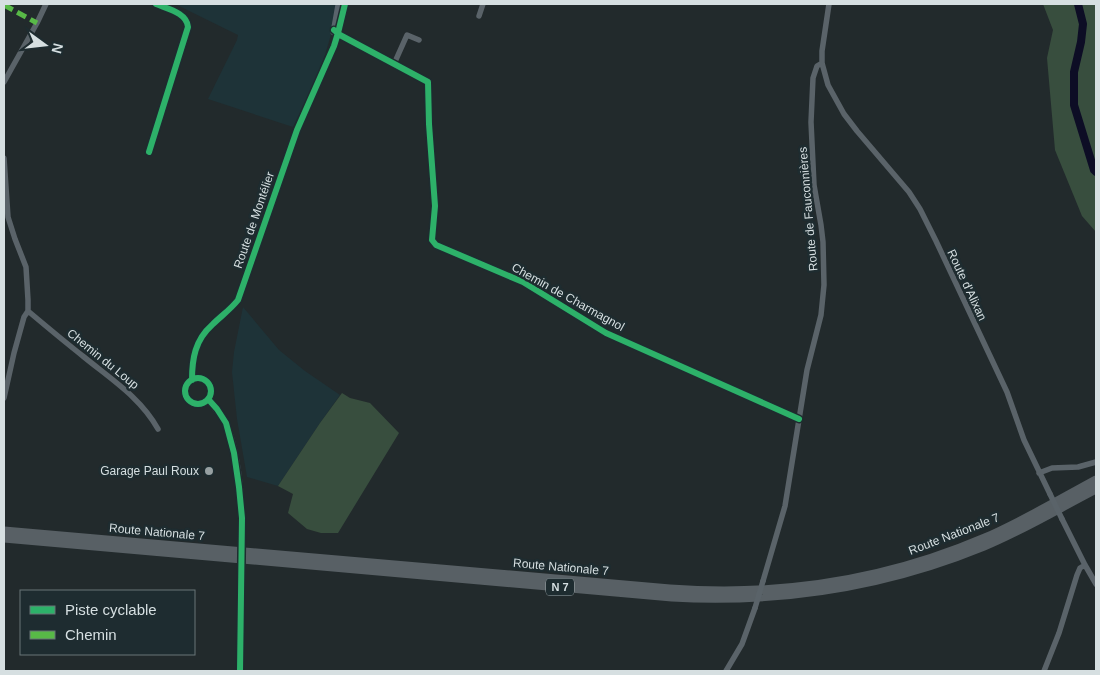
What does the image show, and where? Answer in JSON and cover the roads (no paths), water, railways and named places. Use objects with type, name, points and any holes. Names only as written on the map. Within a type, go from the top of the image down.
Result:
[{"type":"highway","name":"Route Nationale 7","points":[[4,531],[670,589],[709,592],[770,590],[864,576],[910,565],[985,538],[1096,480]]},
{"type":"highway","name":"Route Nationale 7","points":[[4,538],[672,597],[743,598],[786,596],[837,589],[912,572],[1001,538],[1039,520],[1096,488]]},
{"type":"main road","name":"Route de Montélier","points":[[336,32],[339,4]]},
{"type":"main road","name":"Route de Montélier","points":[[192,380],[193,359],[199,340],[210,326],[238,300],[297,130],[328,59],[345,4]]},
{"type":"main road","points":[[198,378],[202,379],[208,384],[211,392],[208,399],[200,403],[189,400],[187,384],[198,378]]},
{"type":"main road","points":[[208,399],[226,424],[234,453],[241,502],[240,671]]},
{"type":"street","points":[[4,82],[37,24],[46,4]]},
{"type":"street","points":[[149,152],[188,27],[188,21],[184,16],[156,4]]},
{"type":"street","points":[[479,16],[483,4]]},
{"type":"street","name":"Route d'Alixan","points":[[829,4],[822,52],[822,63],[828,85],[856,131],[909,192],[920,209],[1007,392],[1024,440],[1039,473],[1096,584]]},
{"type":"street","name":"Chemin de Charmagnol","points":[[336,32],[428,82],[435,206],[432,240],[436,245],[523,282],[606,333],[800,419]]},
{"type":"street","points":[[394,64],[407,35],[419,40]]},
{"type":"street","name":"Route de Fauconnières","points":[[726,671],[742,644],[755,608],[785,506],[807,370],[821,315],[824,285],[823,242],[814,185],[811,122],[813,78],[818,66],[822,63]]},
{"type":"street","points":[[4,158],[8,217],[26,268],[28,300],[28,311],[24,317],[16,344],[4,398]]},
{"type":"street","name":"Chemin du Loup","points":[[28,311],[124,389],[144,408],[158,428]]},
{"type":"street","points":[[1039,473],[1052,468],[1078,467],[1096,462]]},
{"type":"street","points":[[1044,671],[1059,633],[1077,575],[1080,568],[1085,565]]},
{"type":"waterway","points":[[1078,4],[1083,24],[1074,72],[1074,105],[1096,172]]},
{"type":"place","name":"Garage Paul Roux","points":[[209,471]]}]
